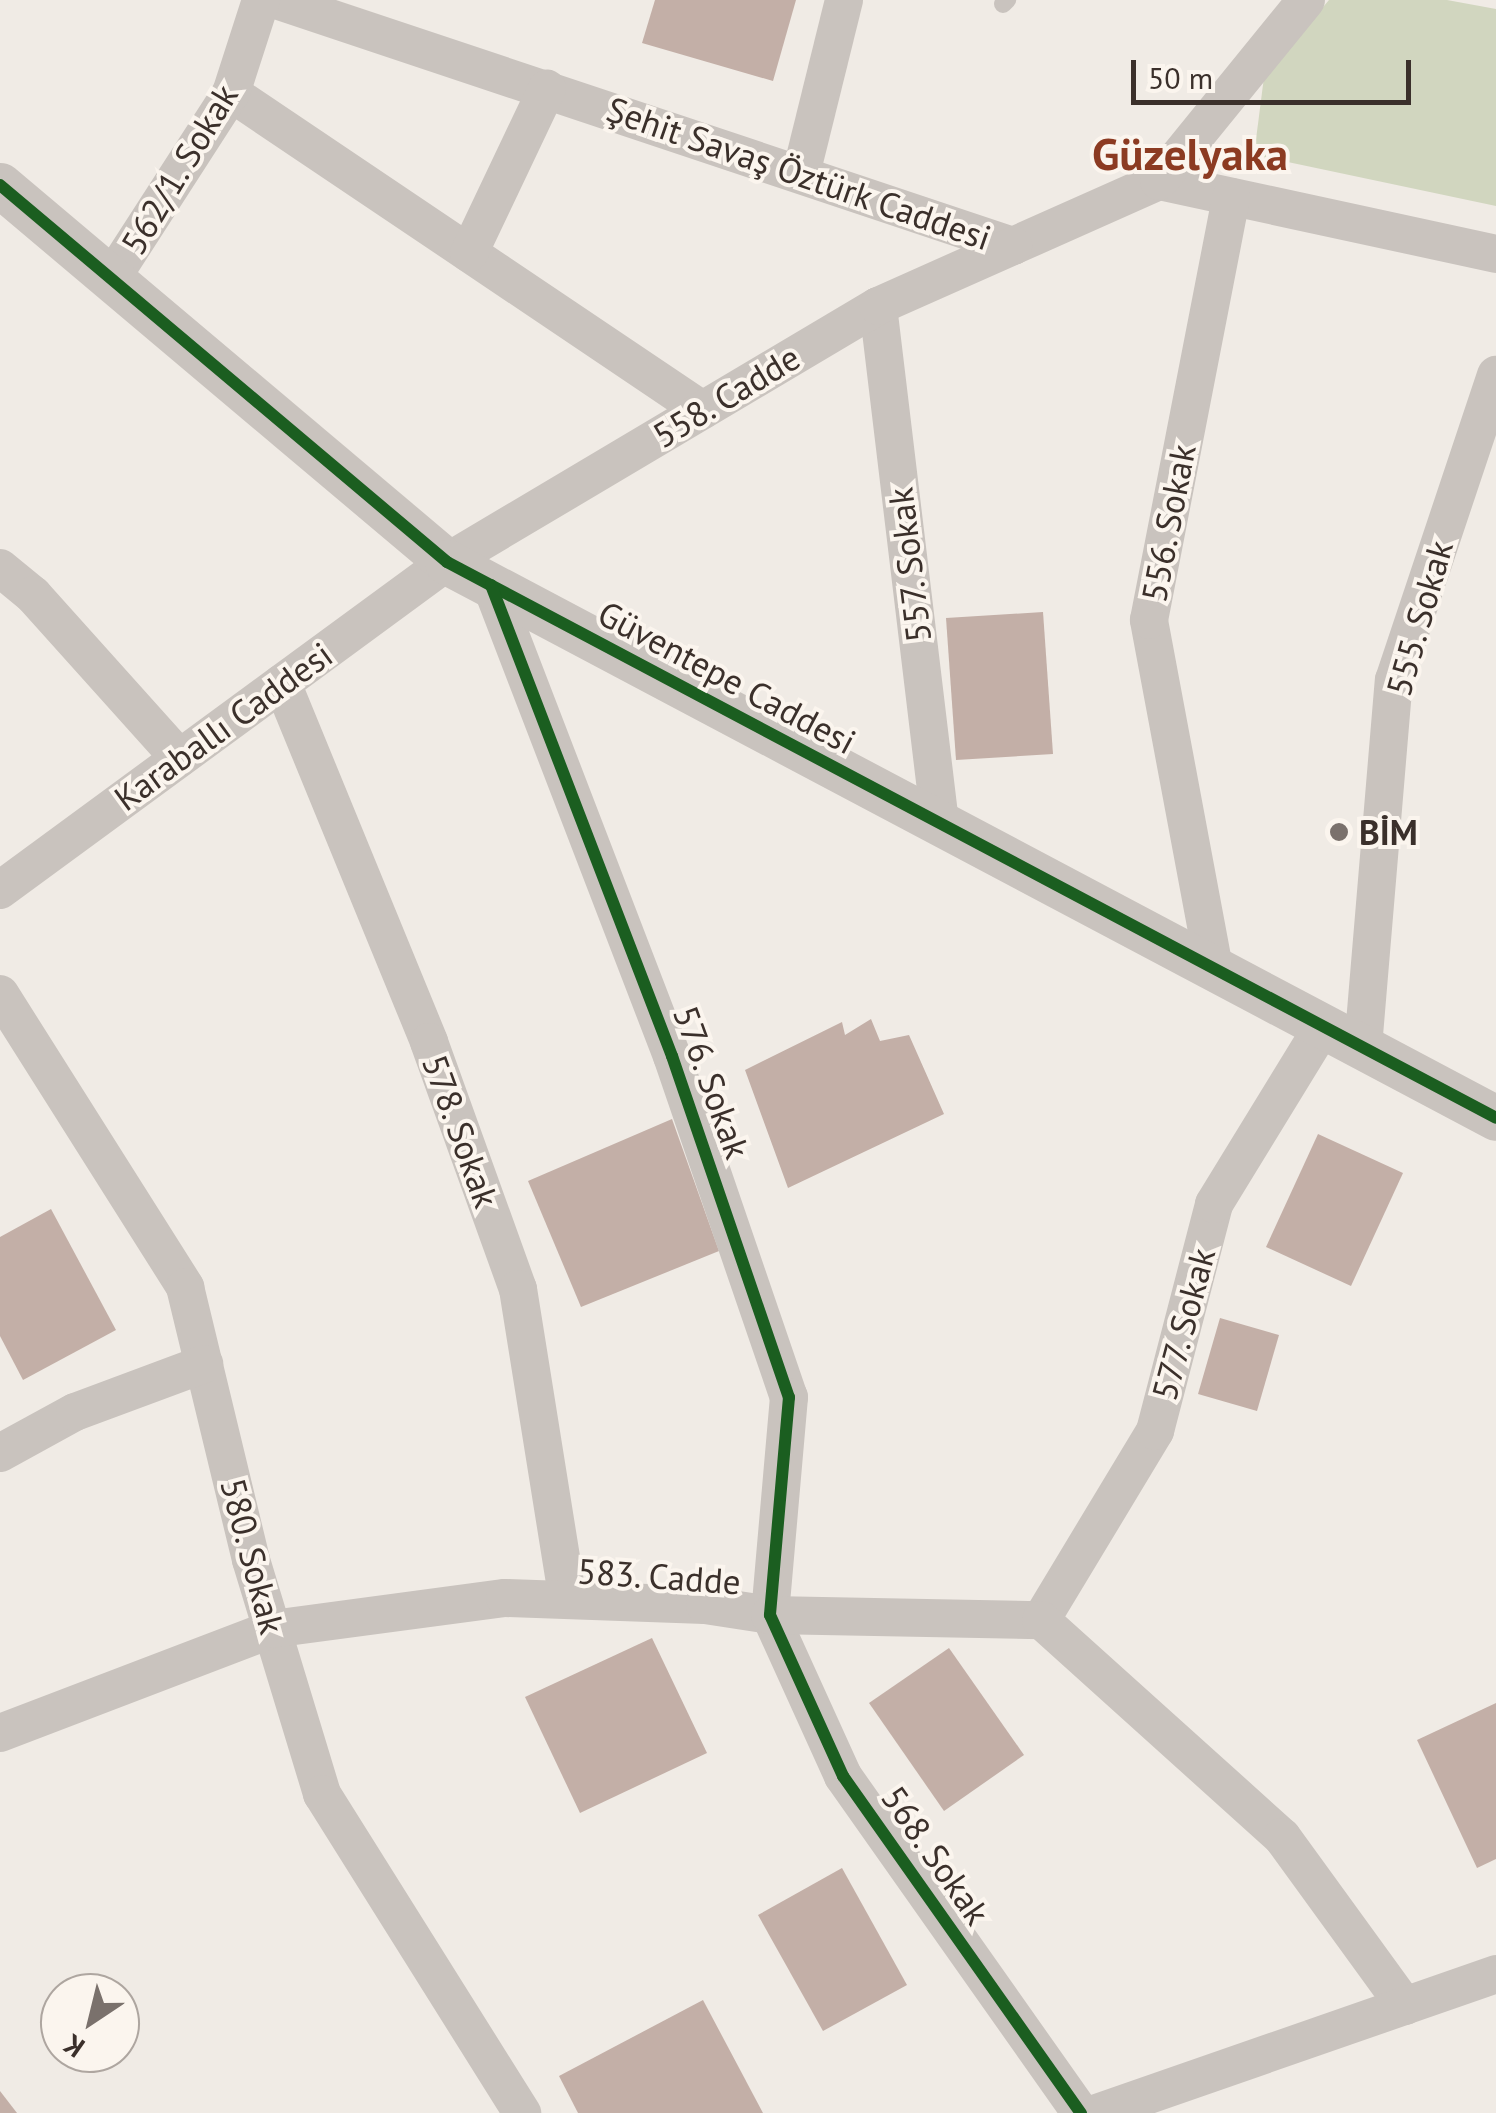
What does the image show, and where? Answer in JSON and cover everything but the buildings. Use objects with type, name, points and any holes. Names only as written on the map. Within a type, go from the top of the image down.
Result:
[{"type":"street","name":"562/1. Sokak","points":[[111,279],[231,93],[261,0]]},
{"type":"street","name":"Şehit Savaş Öztürk Caddesi","points":[[276,0],[1014,246],[1160,182]]},
{"type":"street","points":[[802,174],[844,0]]},
{"type":"street","points":[[1306,0],[1160,182],[1496,254]]},
{"type":"street","points":[[468,254],[547,88]]},
{"type":"street","points":[[231,93],[702,410]]},
{"type":"street","name":"Güventepe Caddesi","points":[[0,186],[447,562],[1496,1118]]},
{"type":"street","name":"556. Sokak","points":[[1214,968],[1149,620],[1231,196]]},
{"type":"street","name":"558. Cadde","points":[[447,562],[878,306],[1014,246]]},
{"type":"street","name":"557. Sokak","points":[[878,306],[940,823]]},
{"type":"street","name":"555. Sokak","points":[[1363,1048],[1394,680],[1496,375]]},
{"type":"street","name":"Karaballı Caddesi","points":[[0,890],[447,562]]},
{"type":"street","points":[[0,568],[33,595],[178,758]]},
{"type":"street","name":"576. Sokak","points":[[492,586],[672,1056],[790,1397],[770,1614]]},
{"type":"street","name":"578. Sokak","points":[[282,683],[429,1042],[518,1289],[568,1600]]},
{"type":"street","name":"580. Sokak","points":[[0,994],[184,1287],[272,1629],[322,1794],[522,2113]]},
{"type":"street","name":"577. Sokak","points":[[1042,1620],[1156,1431],[1214,1204],[1323,1026]]},
{"type":"street","points":[[0,1453],[74,1412],[204,1364]]},
{"type":"street","name":"583. Cadde","points":[[0,1732],[272,1629],[505,1598],[705,1605],[770,1614],[1042,1620]]},
{"type":"street","name":"568. Sokak","points":[[770,1614],[843,1776],[1081,2113]]},
{"type":"street","points":[[1042,1620],[1282,1837],[1405,2006]]},
{"type":"street","points":[[1096,2113],[1496,1974]]},
{"type":"green space","points":[[1329,0],[1447,0],[1496,9],[1496,206],[1254,155],[1264,77]]},
{"type":"cycle path","points":[[0,185],[447,562],[1496,1118]]},
{"type":"cycle path","points":[[491,585],[672,1056],[789,1397],[770,1615],[843,1776],[1081,2113]]},
{"type":"place","name":"BİM","points":[[1339,832]]},
{"type":"district","name":"Güzelyaka","points":[[1190,154]]}]
